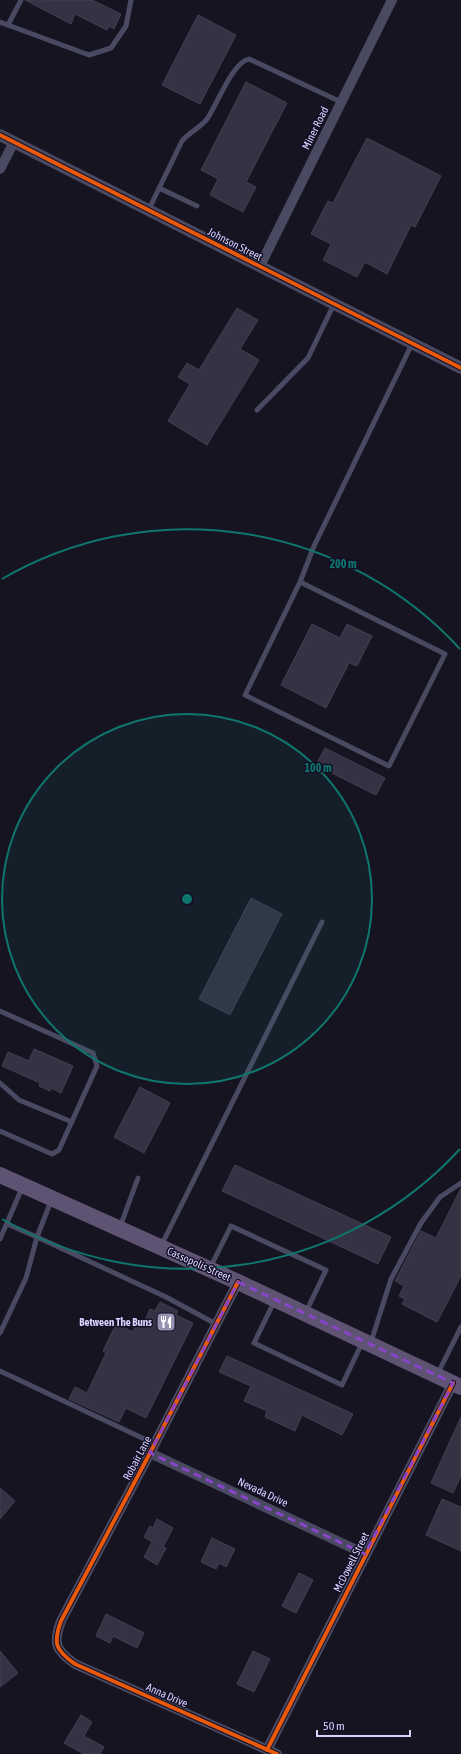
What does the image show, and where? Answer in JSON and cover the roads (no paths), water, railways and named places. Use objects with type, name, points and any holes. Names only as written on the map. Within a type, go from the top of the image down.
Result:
[{"type":"main road","name":"Cassopolis Street","points":[[0,1175],[210,1269],[457,1385]]},
{"type":"street","name":"Miner Road","points":[[260,266],[392,0]]},
{"type":"street","name":"Johnson Street","points":[[0,136],[461,368]]},
{"type":"street","points":[[0,169],[14,142]]},
{"type":"street","name":"Robair Lane","points":[[56,1644],[55,1636],[60,1620],[152,1448],[238,1282]]},
{"type":"street","name":"McDowell Street","points":[[272,1752],[365,1554],[457,1385]]},
{"type":"street","name":"Nevada Drive","points":[[152,1448],[365,1554]]},
{"type":"street","name":"Anna Drive","points":[[56,1644],[62,1655],[75,1664],[272,1752]]},
{"type":"lane","points":[[8,25],[21,0]]},
{"type":"lane","points":[[0,22],[89,55],[111,48],[126,26],[131,0]]},
{"type":"lane","points":[[148,210],[182,141],[188,134],[209,118],[237,66],[246,60],[249,59],[341,102]]},
{"type":"lane","points":[[159,188],[197,206]]},
{"type":"lane","points":[[257,410],[308,358],[334,304]]},
{"type":"lane","points":[[300,582],[445,654],[389,766],[245,695],[300,582],[314,546],[412,344]]},
{"type":"lane","points":[[161,1247],[322,922]]},
{"type":"lane","points":[[0,1011],[93,1053],[96,1066],[59,1150],[52,1154],[0,1131]]},
{"type":"lane","points":[[0,1083],[19,1100],[72,1122]]},
{"type":"lane","points":[[119,1228],[138,1178]]},
{"type":"lane","points":[[275,1299],[254,1343],[342,1385],[366,1343],[391,1279],[420,1223],[440,1197],[461,1183]]},
{"type":"lane","points":[[0,1239],[23,1185]]},
{"type":"lane","points":[[0,1333],[26,1278],[38,1237],[52,1198]]},
{"type":"lane","points":[[7,1224],[166,1297],[216,1324]]},
{"type":"lane","points":[[210,1269],[231,1226],[326,1270],[306,1314]]},
{"type":"lane","points":[[437,1376],[461,1327]]},
{"type":"lane","points":[[0,1371],[152,1448]]},
{"type":"place","name":"Between The Buns","points":[[166,1322]]}]
